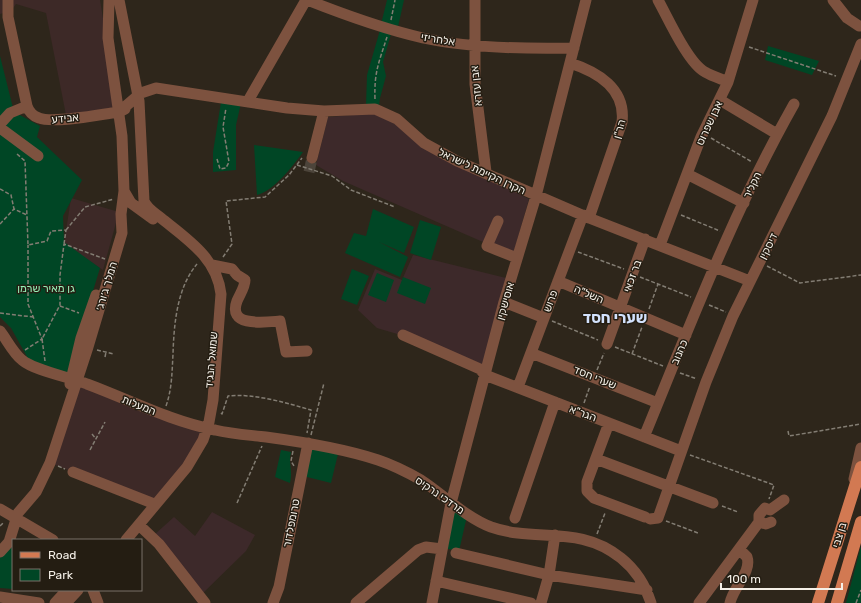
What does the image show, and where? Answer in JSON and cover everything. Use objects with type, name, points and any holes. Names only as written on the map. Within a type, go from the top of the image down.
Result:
[{"type":"main road","name":"בן צבי","points":[[818,603],[861,467]]},
{"type":"main road","name":"בן צבי","points":[[837,603],[861,522]]},
{"type":"street","points":[[0,124],[10,113],[27,106],[8,17],[8,0]]},
{"type":"street","name":"המלך ג׳ורג׳","points":[[0,552],[9,542],[16,518],[22,507],[32,498],[50,463],[74,379],[121,237],[121,210],[124,193],[119,112],[108,38],[109,0]]},
{"type":"street","points":[[119,0],[139,98]]},
{"type":"street","points":[[248,101],[306,0]]},
{"type":"street","name":"אלחריזי","points":[[306,0],[390,30],[423,38],[474,44],[574,48]]},
{"type":"street","name":"אבן עזרא","points":[[475,0],[475,84],[486,172]]},
{"type":"street","name":"אוסישקין","points":[[432,603],[451,503],[504,302],[536,196],[586,0]]},
{"type":"street","points":[[658,0],[689,55],[698,67],[705,72],[728,82]]},
{"type":"street","name":"אבן שפרוט","points":[[660,245],[703,134],[728,82],[753,0]]},
{"type":"street","points":[[833,0],[847,18],[859,26]]},
{"type":"street","name":"דיסקין","points":[[651,518],[669,487],[681,451],[733,316],[832,116],[861,44]]},
{"type":"street","name":"הר\"ן","points":[[570,63],[586,68],[606,81],[616,91],[623,107],[622,122],[586,216]]},
{"type":"street","name":"הקרן הקיימת לישראל","points":[[139,98],[187,93],[287,108],[324,111],[375,109],[397,119],[424,143],[443,154],[486,172],[536,196],[714,268],[750,281]]},
{"type":"street","name":"אבידע","points":[[27,106],[31,113],[46,120],[119,112],[139,98]]},
{"type":"street","name":"שמואל הנגיד","points":[[127,539],[194,458],[211,412],[221,305],[220,284],[212,265],[198,248],[149,209],[144,201],[139,98]]},
{"type":"street","points":[[720,100],[777,134]]},
{"type":"street","name":"הקליר","points":[[714,268],[777,134],[794,104]]},
{"type":"street","points":[[308,157],[324,111]]},
{"type":"street","points":[[0,128],[38,156]]},
{"type":"street","points":[[687,174],[744,203]]},
{"type":"street","name":"שמואל הנגיד","points":[[119,539],[152,503],[192,451],[205,428],[216,294],[212,277],[201,259],[182,241],[134,206],[124,193]]},
{"type":"street","points":[[32,498],[74,379],[88,316],[108,260],[121,210]]},
{"type":"street","name":"פרוש","points":[[518,387],[558,281],[586,216]]},
{"type":"street","points":[[498,221],[487,246],[517,258]]},
{"type":"street","name":"בר זכאי","points":[[608,344],[645,239]]},
{"type":"street","points":[[212,265],[232,269],[237,276],[245,280],[245,285],[236,303],[236,309],[239,317],[248,323],[280,322],[286,352],[307,351]]},
{"type":"street","name":"כהנוב","points":[[644,437],[714,268]]},
{"type":"street","name":"השל\"ה","points":[[558,281],[686,335]]},
{"type":"street","points":[[504,302],[544,318]]},
{"type":"street","points":[[0,331],[17,355]]},
{"type":"street","name":"הגר\"א","points":[[403,336],[480,369],[485,375],[681,451]]},
{"type":"street","name":"שערי חסד","points":[[531,353],[592,380],[658,403]]},
{"type":"street","name":"המעלות","points":[[17,355],[29,364],[74,379],[162,415],[205,428]]},
{"type":"street","points":[[515,518],[555,402]]},
{"type":"street","points":[[609,423],[587,482],[587,491],[594,498],[651,518]]},
{"type":"street","name":"מרדכי נרקיס","points":[[205,428],[309,442],[350,452],[394,465],[421,481],[451,503],[490,526],[514,532],[584,539],[609,549],[636,573],[647,590],[651,603]]},
{"type":"street","name":"טרומפלדור","points":[[273,603],[279,587],[309,442]]},
{"type":"street","points":[[853,489],[856,464],[861,448]]},
{"type":"street","points":[[596,459],[713,503]]},
{"type":"street","points":[[73,472],[152,503]]},
{"type":"street","points":[[699,603],[759,522],[759,515],[765,508],[770,510],[784,500]]},
{"type":"street","points":[[0,509],[51,539]]},
{"type":"street","points":[[759,522],[766,524],[771,522]]},
{"type":"street","points":[[139,525],[159,544],[205,603]]},
{"type":"street","points":[[541,603],[549,575],[554,535]]},
{"type":"street","points":[[356,603],[418,550],[426,547],[442,549]]},
{"type":"street","points":[[730,603],[737,584],[748,567],[747,556],[739,549]]},
{"type":"street","points":[[456,553],[549,575],[647,590]]},
{"type":"street","points":[[436,581],[531,603]]},
{"type":"street","points":[[55,603],[65,591]]},
{"type":"street","points":[[66,603],[77,591]]},
{"type":"street","points":[[92,591],[98,603]]},
{"type":"street","points":[[0,597],[15,601],[39,603]]},
{"type":"path","points":[[375,109],[374,78],[376,66],[390,30],[395,0]]},
{"type":"path","points":[[740,44],[836,76]]},
{"type":"path","points":[[216,158],[220,169],[226,168],[229,162],[223,127],[227,98]]},
{"type":"path","points":[[703,134],[761,167]]},
{"type":"path","points":[[13,150],[25,161],[28,245],[28,304],[42,339],[44,360],[50,365]]},
{"type":"path","points":[[212,265],[223,257],[232,244],[226,201],[265,197],[297,165],[308,157]]},
{"type":"path","points":[[297,165],[332,176],[351,190],[395,207]]},
{"type":"path","points":[[0,189],[11,195],[14,209]]},
{"type":"path","points":[[17,355],[42,339],[60,305],[60,275],[66,230],[85,207],[124,193]]},
{"type":"path","points":[[14,209],[27,215]]},
{"type":"path","points":[[0,224],[14,209]]},
{"type":"path","points":[[673,212],[716,230]]},
{"type":"path","points":[[28,245],[47,241],[51,231],[66,230]]},
{"type":"path","points":[[64,244],[108,260]]},
{"type":"path","points":[[571,249],[618,268]]},
{"type":"path","points":[[162,415],[170,396],[173,348],[180,296],[189,273],[201,259]]},
{"type":"path","points":[[760,262],[800,283],[861,275]]},
{"type":"path","points":[[633,274],[733,316]]},
{"type":"path","points":[[632,354],[658,284]]},
{"type":"path","points":[[60,305],[88,316]]},
{"type":"path","points":[[0,313],[33,317]]},
{"type":"path","points":[[544,318],[662,366]]},
{"type":"path","points":[[581,412],[592,380],[608,344]]},
{"type":"path","points":[[105,357],[106,352],[114,354]]},
{"type":"path","points":[[675,371],[701,380]]},
{"type":"path","points":[[309,442],[324,383]]},
{"type":"path","points":[[211,412],[222,414],[228,396],[238,395],[311,410],[306,439],[309,442]]},
{"type":"path","points":[[90,450],[105,422]]},
{"type":"path","points":[[788,431],[789,436],[861,424]]},
{"type":"path","points":[[92,434],[96,439]]},
{"type":"path","points":[[237,503],[267,437]]},
{"type":"path","points":[[681,451],[774,485],[765,508]]},
{"type":"path","points":[[50,463],[73,472]]},
{"type":"path","points":[[597,534],[608,503]]},
{"type":"path","points":[[713,503],[738,512]]},
{"type":"path","points":[[651,518],[698,534]]},
{"type":"path","points":[[856,603],[861,590]]},
{"type":"shaded area","points":[[0,0],[100,0],[118,110],[66,115],[46,13],[16,4],[11,11],[0,14]]},
{"type":"shaded area","points":[[377,113],[482,176],[529,199],[513,255],[343,181],[316,165],[328,117]]},
{"type":"shaded area","points":[[71,198],[119,212],[103,270],[64,244]]},
{"type":"shaded area","points":[[413,255],[506,278],[484,365],[438,346],[377,328],[358,310],[375,269],[402,280]]},
{"type":"shaded area","points":[[77,380],[202,427],[197,442],[184,463],[152,503],[50,463]]},
{"type":"shaded area","points":[[212,512],[255,535],[246,551],[203,593],[154,535],[174,517],[195,536]]},
{"type":"green space","points":[[387,0],[404,0],[398,27],[381,24]]},
{"type":"green space","points":[[380,30],[391,34],[383,62],[386,76],[379,106],[366,105],[367,75]]},
{"type":"green space","points":[[768,46],[819,61],[812,75],[765,60]]},
{"type":"green space","points":[[0,56],[13,108],[0,117]]},
{"type":"green space","points":[[221,102],[241,103],[236,125],[236,170],[213,172],[213,152]]},
{"type":"green space","name":"גן מאיר שרמן","points":[[18,114],[40,126],[37,137],[82,180],[63,216],[64,242],[100,268],[68,373],[30,362],[11,328],[0,317],[0,124]]},
{"type":"green space","points":[[254,145],[303,152],[289,171],[270,189],[257,195]]},
{"type":"green space","points":[[373,209],[414,227],[404,253],[379,242],[408,257],[400,277],[345,253],[354,233],[366,236]]},
{"type":"green space","points":[[420,220],[441,227],[431,260],[410,253]]},
{"type":"green space","points":[[352,269],[369,276],[357,305],[341,299]]},
{"type":"green space","points":[[377,273],[394,280],[386,302],[368,295]]},
{"type":"green space","points":[[403,277],[431,288],[425,304],[397,293]]},
{"type":"green space","points":[[310,448],[338,454],[331,483],[303,476]]},
{"type":"green space","points":[[281,450],[291,452],[290,483],[275,477]]},
{"type":"green space","points":[[455,507],[467,516],[459,551],[443,548]]},
{"type":"green space","points":[[861,546],[861,603],[846,603]]},
{"type":"green space","points":[[12,547],[12,589],[0,588],[0,557]]},
{"type":"tunnel","points":[[309,172],[312,158]]},
{"type":"district","name":"שערי חסד","points":[[615,318]]}]
